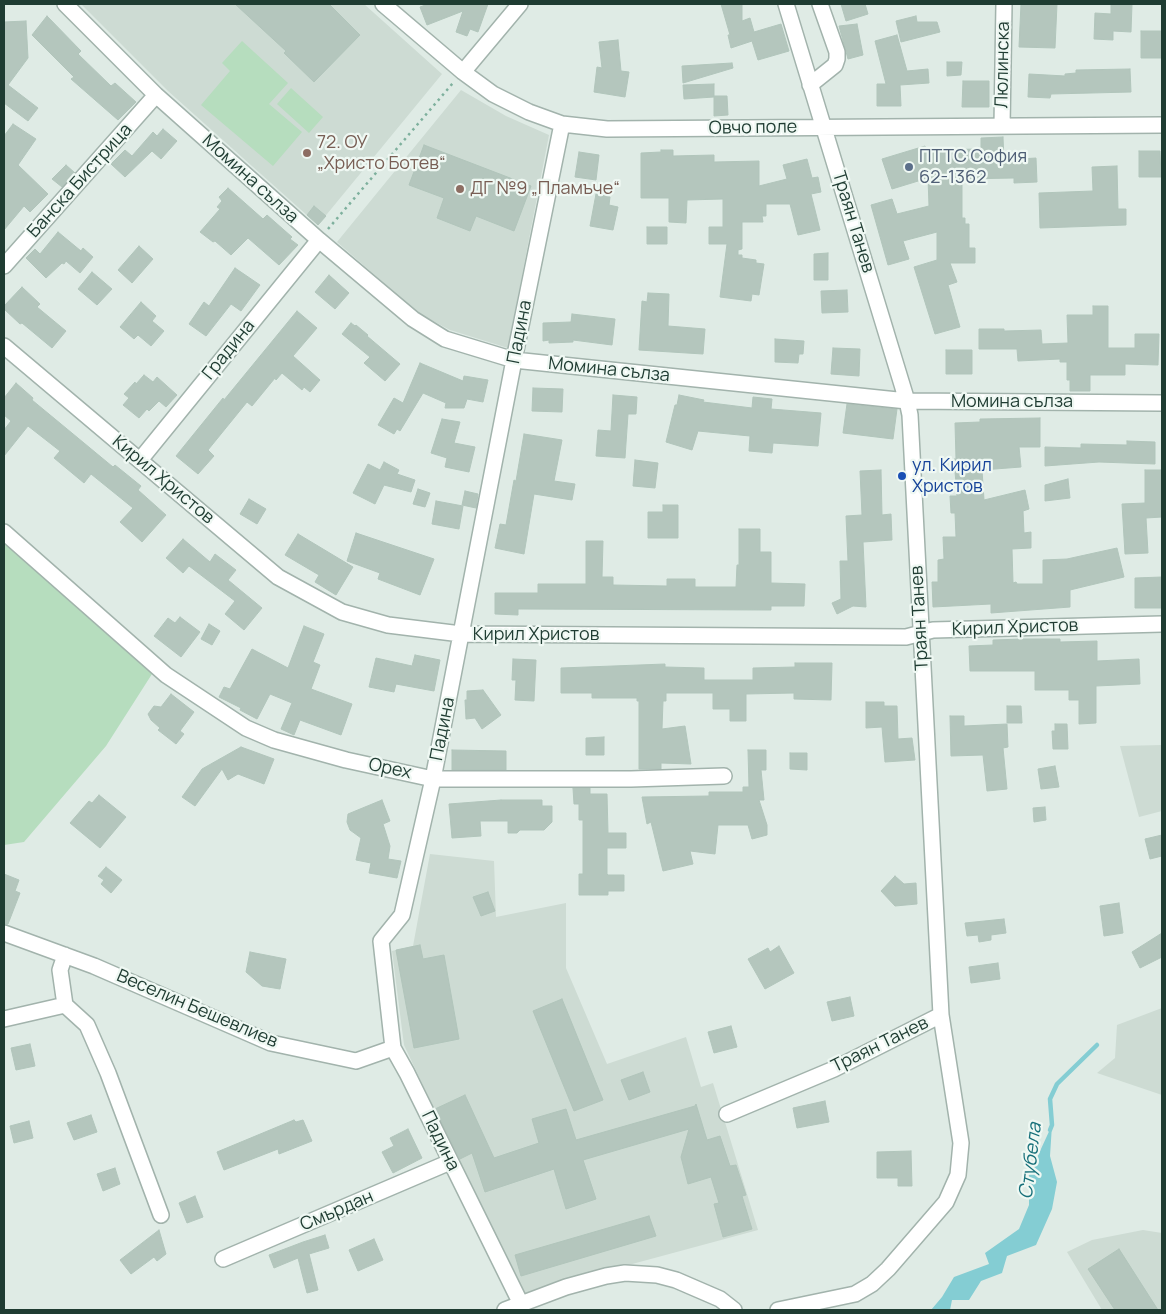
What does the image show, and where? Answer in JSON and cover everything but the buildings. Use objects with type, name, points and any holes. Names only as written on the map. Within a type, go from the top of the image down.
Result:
[{"type":"street","name":"Момина сълза","points":[[65,4],[156,95],[319,240],[413,320],[445,339],[514,360],[907,401],[1162,403]]},
{"type":"street","name":"Овчо поле","points":[[383,4],[463,72],[493,94],[529,112],[562,124],[607,129],[1162,125]]},
{"type":"street","points":[[401,4],[402,19]]},
{"type":"street","points":[[463,72],[520,4]]},
{"type":"street","name":"Траян Танев","points":[[727,1114],[834,1069],[941,1015],[910,415],[786,4]]},
{"type":"street","points":[[810,85],[835,65],[837,59],[837,52],[820,4]]},
{"type":"street","name":"Люлинска","points":[[1002,126],[1004,4]]},
{"type":"street","name":"Банска Бистрица","points":[[4,266],[156,95]]},
{"type":"street","name":"Падина","points":[[521,1304],[393,1048],[381,941],[402,915],[433,779],[562,124]]},
{"type":"street","name":"Градина","points":[[140,460],[319,240]]},
{"type":"street","name":"Кирил Христов","points":[[4,346],[278,577],[342,612],[388,625],[461,634],[906,637],[933,630],[1162,624]]},
{"type":"street","name":"Орех","points":[[4,532],[166,675],[246,728],[274,740],[346,760],[433,779],[631,779],[724,776]]},
{"type":"street","name":"Веселин Бешевлиев","points":[[4,933],[94,966],[271,1043],[356,1061],[393,1048]]},
{"type":"street","points":[[65,956],[60,970],[65,1005],[87,1026],[108,1073],[161,1214]]},
{"type":"street","points":[[4,1019],[65,1005]]},
{"type":"street","points":[[778,1310],[856,1294],[872,1284],[888,1269],[946,1202],[958,1175],[961,1143],[941,1015]]},
{"type":"street","name":"Смърдан","points":[[223,1259],[450,1162]]},
{"type":"street","points":[[505,1310],[566,1287],[625,1273],[676,1280],[720,1299],[734,1310]]},
{"type":"path","points":[[319,240],[463,72]]},
{"type":"shaded area","name":"72. ОУ „Христо Ботев“","points":[[81,4],[364,4],[442,74],[318,225],[168,91]]},
{"type":"shaded area","name":"ДГ №9 „Пламъче“","points":[[461,90],[506,116],[549,135],[508,348],[450,330],[418,313],[337,242]]},
{"type":"shaded area","points":[[1162,745],[1162,811],[1139,817],[1120,746]]},
{"type":"shaded area","points":[[430,854],[494,861],[496,917],[566,903],[566,968],[607,1064],[686,1037],[701,1087],[713,1083],[758,1230],[525,1293],[458,1160],[404,1045],[392,951],[413,946]]},
{"type":"shaded area","points":[[1162,1008],[1162,1095],[1097,1073],[1115,1058],[1117,1025]]},
{"type":"shaded area","points":[[1143,1230],[1162,1233],[1162,1310],[1102,1310],[1067,1252],[1092,1240]]},
{"type":"green space","points":[[242,41],[288,83],[269,104],[302,132],[273,166],[201,105],[230,71],[222,63]]},
{"type":"green space","points":[[291,88],[323,117],[309,133],[277,104]]},
{"type":"green space","points":[[4,543],[152,674],[106,746],[24,842],[4,845]]},
{"type":"water","points":[[1052,1125],[1050,1156],[1057,1182],[1052,1209],[1036,1245],[1007,1256],[1002,1273],[981,1281],[969,1300],[952,1300],[950,1310],[931,1310],[942,1297],[954,1277],[989,1264],[985,1253],[1019,1229],[1029,1205],[1029,1175]]},
{"type":"waterway","name":"Стубела","points":[[1050,1130],[1052,1125],[1050,1099],[1057,1084],[1097,1045]]},
{"type":"place","name":"72. ОУ „Христо Ботев“","points":[[307,153]]},
{"type":"place","name":"ПТТС София 62-1362","points":[[909,167]]},
{"type":"place","name":"ДГ №9 „Пламъче“","points":[[460,189]]},
{"type":"place","name":"ул. Кирил Христов","points":[[902,476]]}]
